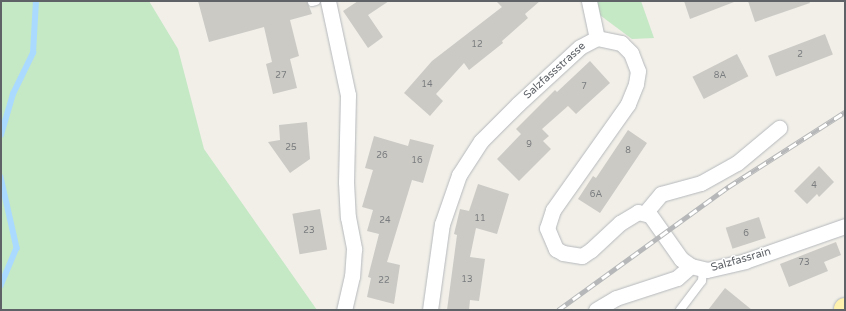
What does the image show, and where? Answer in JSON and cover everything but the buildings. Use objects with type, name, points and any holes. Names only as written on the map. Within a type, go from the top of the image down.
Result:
[{"type":"street","points":[[589,1],[597,38]]},
{"type":"street","points":[[325,2],[348,95],[346,182],[348,217],[354,249],[351,283],[344,310]]},
{"type":"street","name":"Salzfassstrasse","points":[[430,310],[442,224],[459,175],[482,141],[518,104],[580,47],[597,38],[621,43],[631,53],[638,71],[636,84],[628,104],[553,210],[548,220],[548,234],[556,249],[563,253],[582,256],[633,214],[645,213]]},
{"type":"street","points":[[697,268],[681,259],[650,215],[645,213],[661,194],[701,183],[737,163],[779,128]]},
{"type":"street","name":"Salzfassrain","points":[[596,310],[616,298],[677,278],[697,268],[744,261],[845,226]]},
{"type":"lane","points":[[680,310],[702,281],[697,268]]},
{"type":"green space","points":[[1,1],[149,1],[178,49],[204,149],[317,310],[1,310]]},
{"type":"green space","points":[[581,1],[641,1],[654,38],[632,39]]},
{"type":"waterway","points":[[1,135],[13,94],[33,53],[36,1]]},
{"type":"waterway","points":[[1,177],[17,248],[1,286]]},
{"type":"railway","points":[[558,310],[728,187],[845,112]]}]
